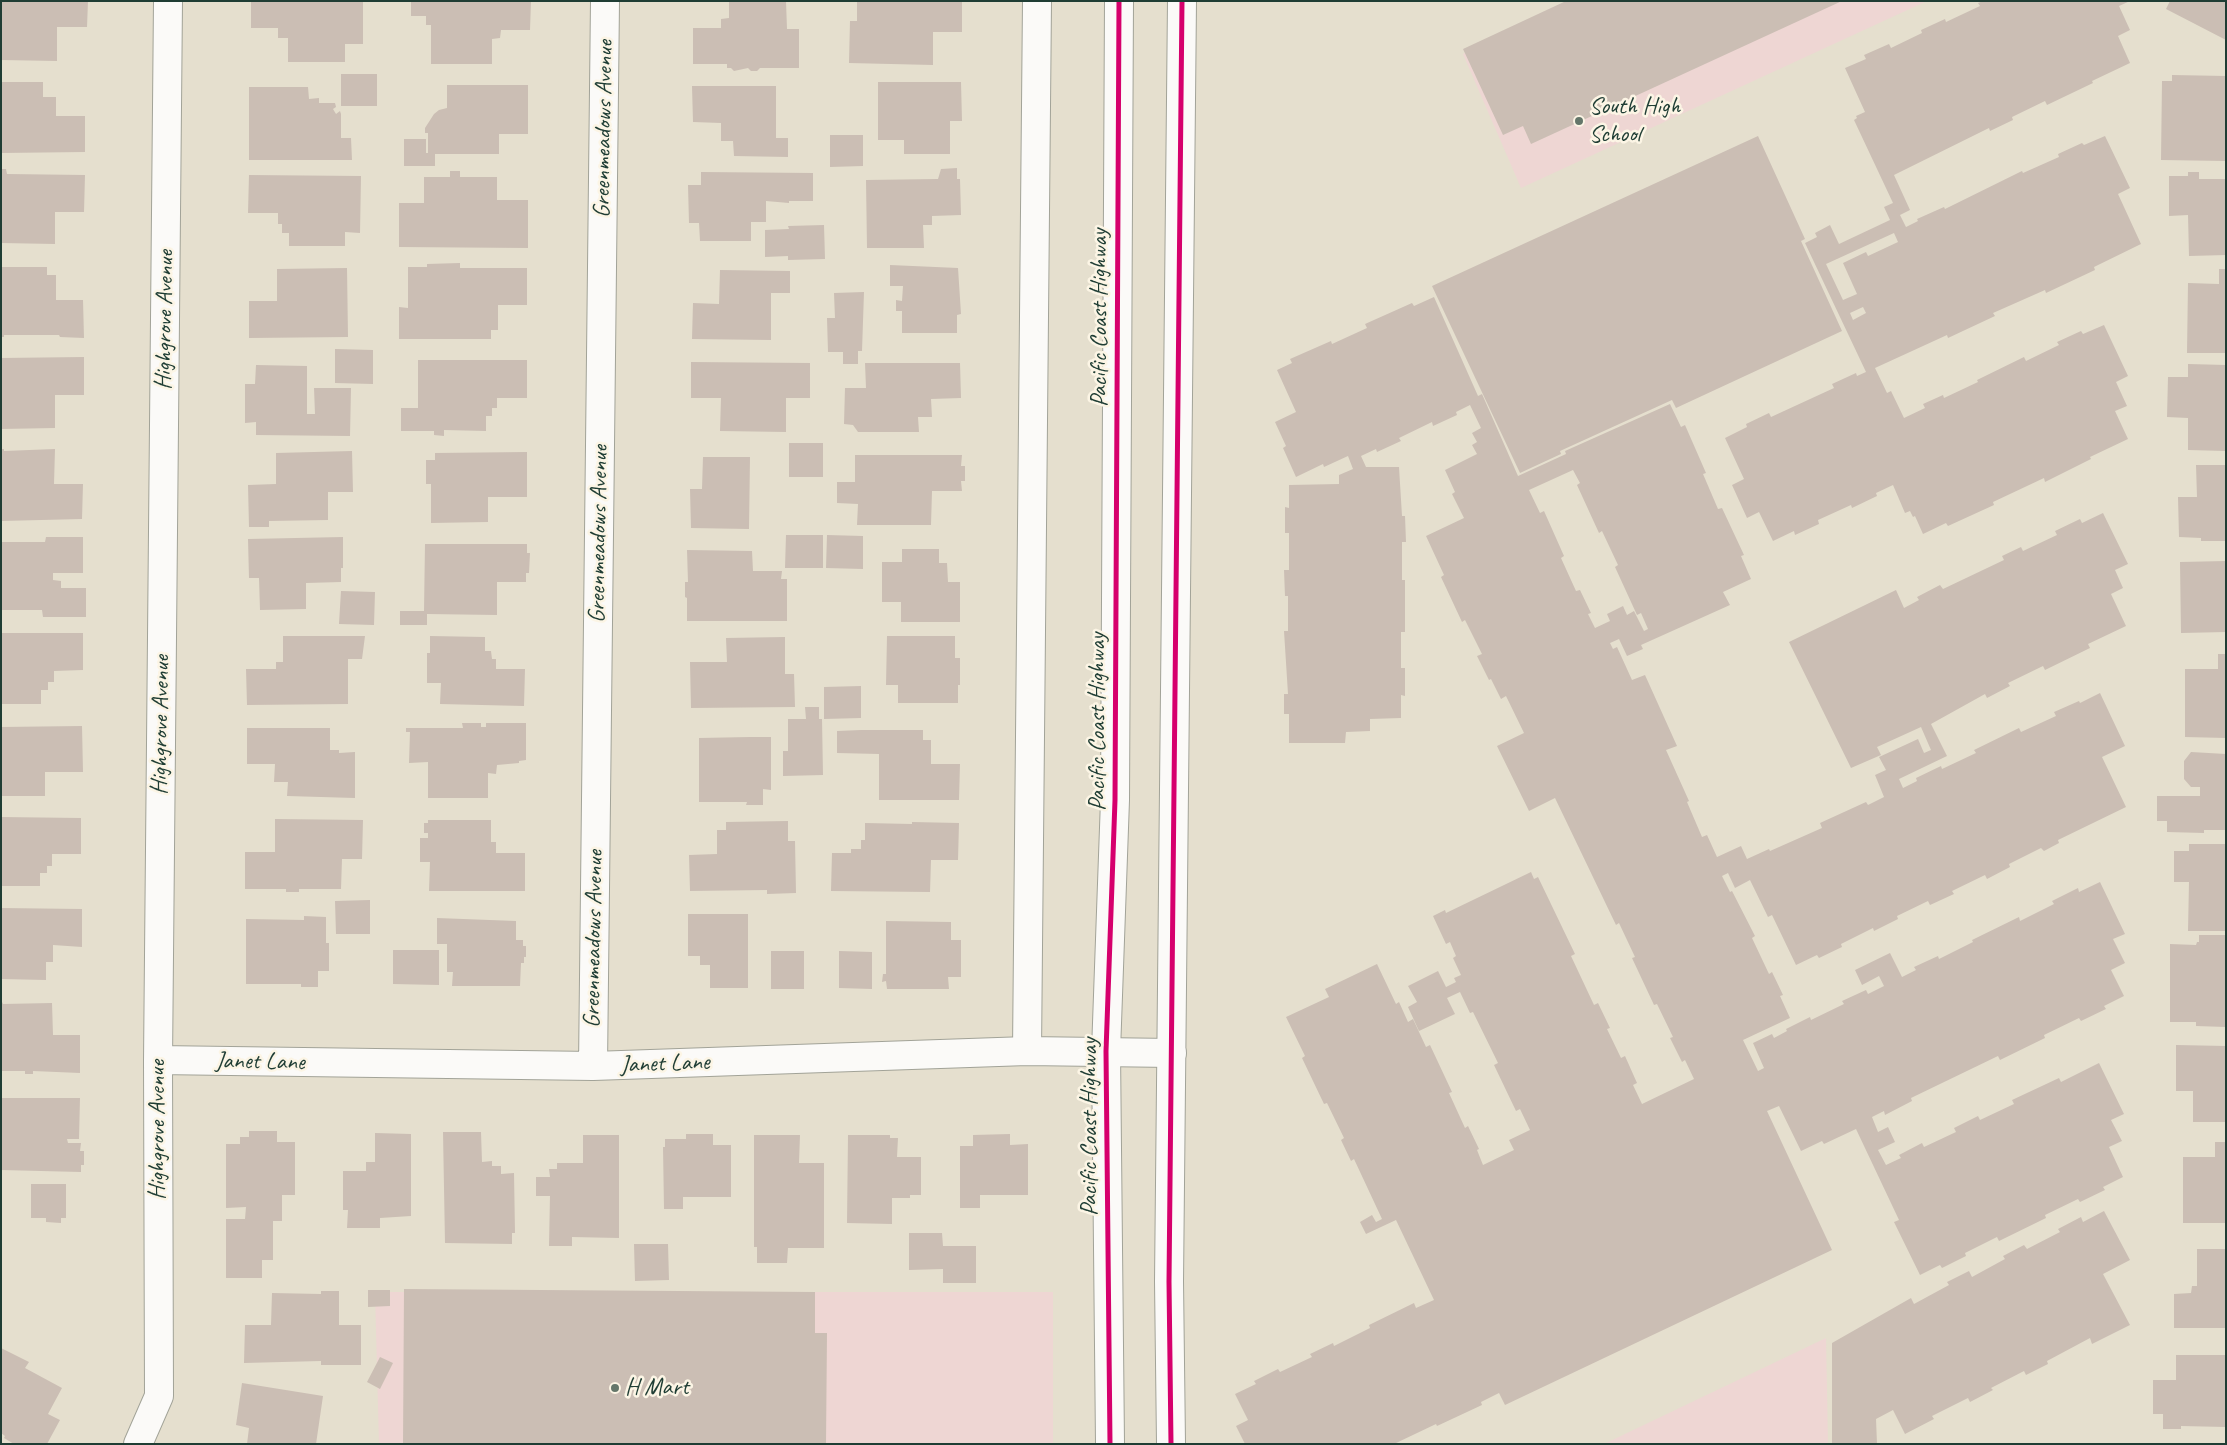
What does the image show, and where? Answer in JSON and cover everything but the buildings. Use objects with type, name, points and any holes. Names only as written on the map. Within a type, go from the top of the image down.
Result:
[{"type":"main road","name":"Highgrove Avenue","points":[[138,1444],[159,1396],[158,1060],[168,1]]},
{"type":"main road","name":"Greenmeadows Avenue","points":[[593,1066],[605,1]]},
{"type":"main road","points":[[1027,1051],[1037,1]]},
{"type":"main road","name":"Pacific Coast Highway","points":[[1110,1444],[1106,1052],[1115,790],[1119,1]]},
{"type":"main road","points":[[1171,1444],[1169,1280],[1182,1]]},
{"type":"main road","name":"Janet Lane","points":[[158,1060],[593,1066],[1027,1051],[1172,1053]]},
{"type":"shaded area","name":"South High School","points":[[1580,1],[1927,1],[1521,188],[1463,54]]},
{"type":"shaded area","name":"H Mart","points":[[375,1292],[1053,1292],[1053,1444],[379,1444]]},
{"type":"shaded area","points":[[1826,1338],[1828,1444],[1604,1444]]},
{"type":"cycle path","points":[[1110,1444],[1106,1051],[1115,800],[1119,1]]},
{"type":"cycle path","points":[[1171,1444],[1169,1281],[1182,1]]},
{"type":"place","name":"South High School","points":[[1579,121]]},
{"type":"place","name":"H Mart","points":[[615,1388]]}]
